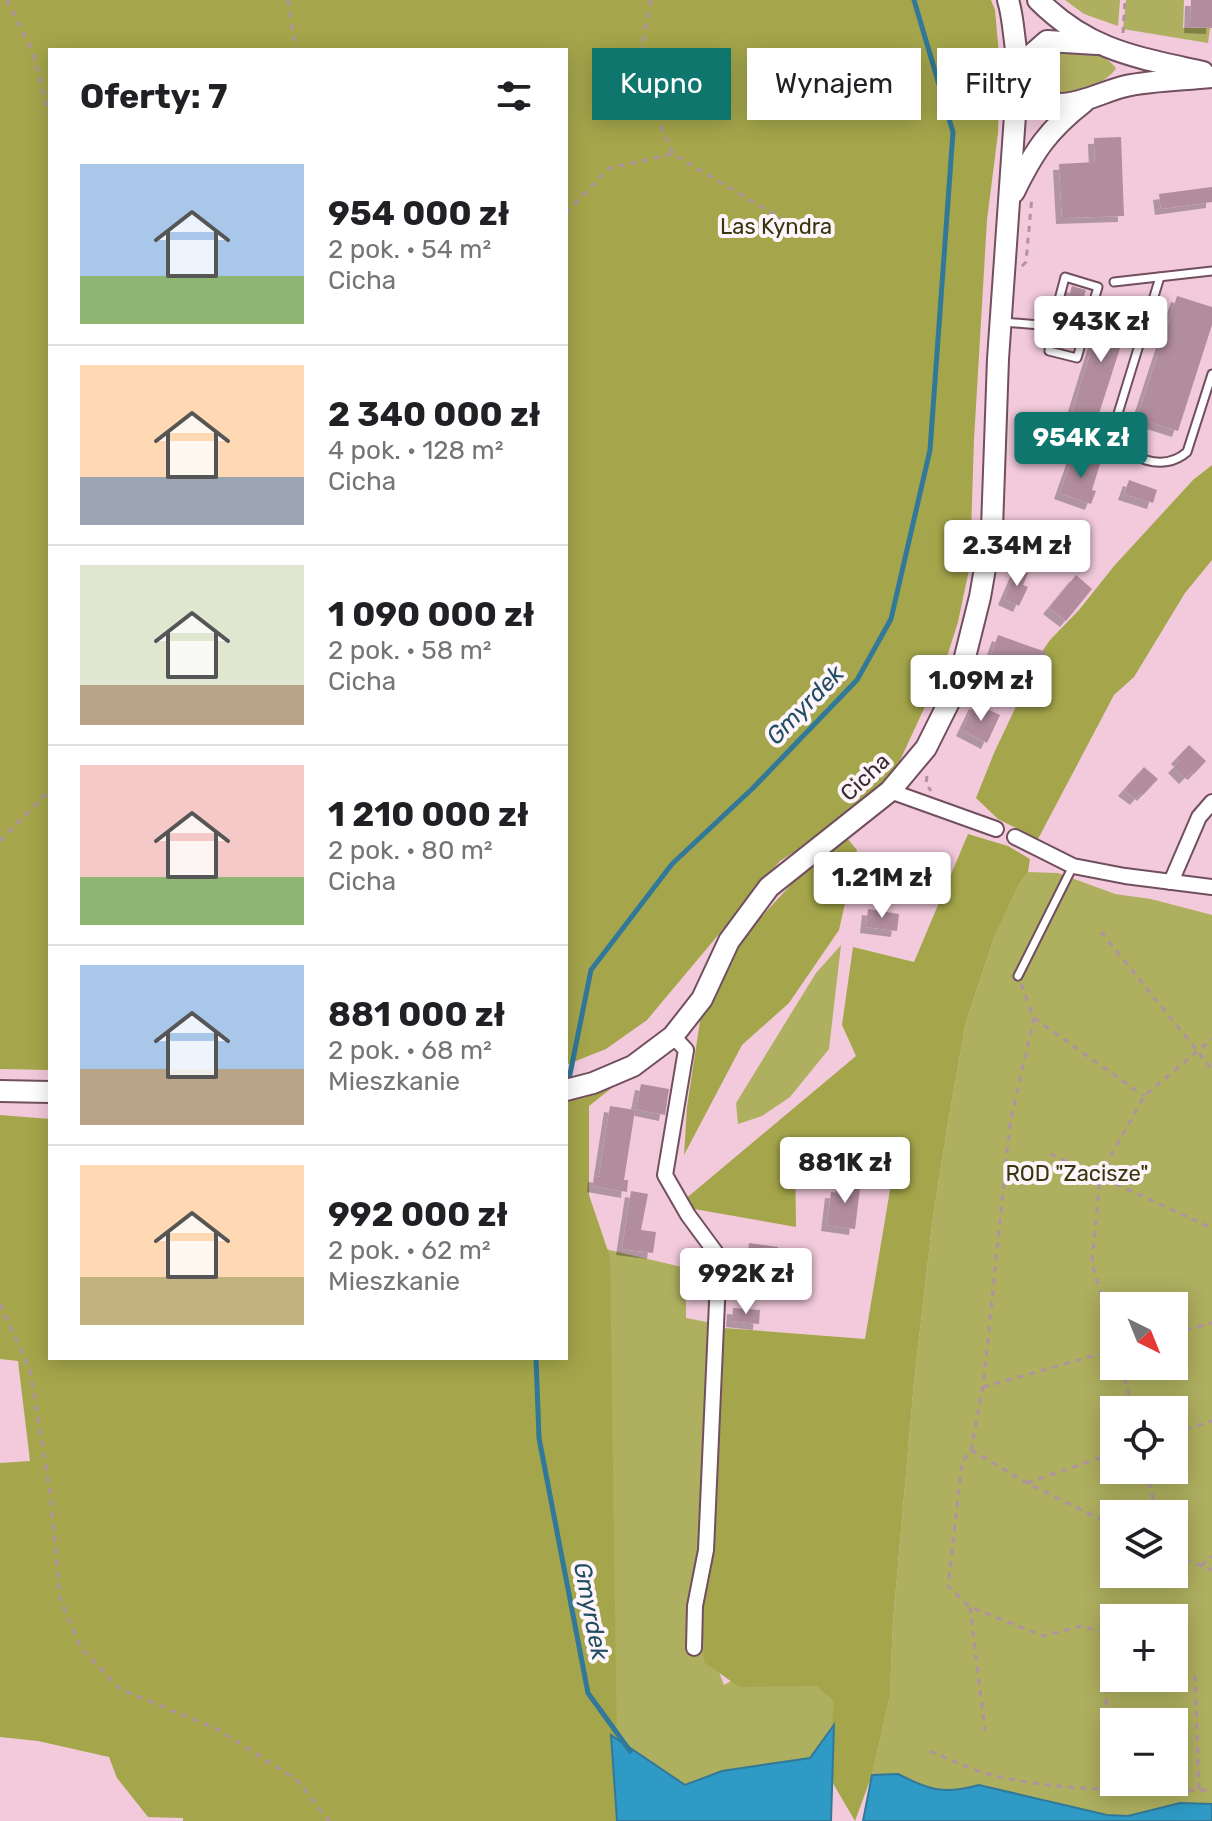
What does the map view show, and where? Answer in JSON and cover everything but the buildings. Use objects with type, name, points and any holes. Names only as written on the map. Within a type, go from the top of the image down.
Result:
[{"type":"street","points":[[1008,0],[1017,48]]},
{"type":"street","points":[[1038,0],[1055,17],[1097,44]]},
{"type":"street","points":[[1039,48],[1047,41],[1097,44],[1212,76]]},
{"type":"street","points":[[1126,86],[1136,75],[1138,67],[1131,55]]},
{"type":"street","points":[[1060,104],[1126,86],[1212,76]]},
{"type":"street","points":[[1009,202],[1040,143],[1063,118],[1087,99]]},
{"type":"street","name":"Cicha","points":[[571,1089],[633,1066],[673,1036],[702,999],[729,941],[769,887],[890,791],[926,748],[948,704],[960,677],[980,597],[992,528],[1000,322],[1016,120]]},
{"type":"street","points":[[890,791],[996,829]]},
{"type":"street","points":[[1171,882],[1199,817],[1212,802]]},
{"type":"street","points":[[1015,837],[1073,866],[1212,887]]},
{"type":"street","points":[[673,1036],[686,1050],[665,1175],[688,1215],[719,1257],[706,1550],[695,1606],[694,1648]]},
{"type":"street","points":[[0,1091],[48,1092]]},
{"type":"lane","points":[[1114,282],[1212,271]]},
{"type":"lane","points":[[1065,277],[1098,287],[1077,358],[1049,351],[1052,326],[1065,277]]},
{"type":"lane","points":[[1112,433],[1160,277]]},
{"type":"lane","points":[[1000,322],[1052,326]]},
{"type":"lane","points":[[1068,433],[1112,433],[1124,447],[1143,459],[1163,464],[1177,460],[1187,452],[1212,374]]},
{"type":"lane","points":[[1018,976],[1073,866]]},
{"type":"path","points":[[7,0],[32,50],[48,110]]},
{"type":"path","points":[[288,0],[296,48]]},
{"type":"path","points":[[651,0],[637,70],[673,154],[810,236]]},
{"type":"path","points":[[1123,33],[1125,0]]},
{"type":"path","points":[[568,211],[609,168],[673,154]]},
{"type":"path","points":[[1019,269],[1026,262],[1033,184]]},
{"type":"path","points":[[927,774],[926,784],[935,797]]},
{"type":"path","points":[[0,841],[48,792]]},
{"type":"path","points":[[1101,932],[1212,1069]]},
{"type":"path","points":[[1018,976],[1034,1018],[1010,1124],[983,1387],[971,1450],[962,1462],[948,1586],[970,1607],[1043,1636],[1081,1626],[1100,1633]]},
{"type":"path","points":[[1034,1018],[1144,1096]]},
{"type":"path","points":[[1100,1292],[1092,1263],[1100,1176],[1144,1096],[1212,1039]]},
{"type":"path","points":[[1050,1154],[1212,1228]]},
{"type":"path","points":[[0,1304],[30,1370],[51,1498],[60,1599],[81,1648],[120,1689],[217,1729],[297,1780],[329,1821]]},
{"type":"path","points":[[1188,1329],[1212,1323]]},
{"type":"path","points":[[983,1387],[1100,1354]]},
{"type":"path","points":[[1188,1429],[1212,1421]]},
{"type":"path","points":[[971,1450],[1027,1483],[1100,1519]]},
{"type":"path","points":[[1027,1483],[1100,1458]]},
{"type":"path","points":[[1201,1566],[1212,1556]]},
{"type":"path","points":[[1188,1561],[1212,1570]]},
{"type":"path","points":[[970,1607],[985,1731]]},
{"type":"path","points":[[1195,1675],[1199,1790]]},
{"type":"path","points":[[930,1751],[998,1777],[1100,1789]]},
{"type":"path","points":[[1188,1790],[1212,1790]]},
{"type":"green space","name":"Las Kyndra","points":[[0,0],[991,0],[995,10],[998,48],[937,48],[937,120],[998,120],[987,220],[970,565],[958,622],[945,663],[891,780],[836,826],[780,861],[647,1020],[606,1049],[568,1064],[568,48],[48,48],[48,1070],[0,1069]]},
{"type":"green space","points":[[1065,0],[1120,0],[1118,26],[1084,14]]},
{"type":"green space","points":[[1126,0],[1184,0],[1183,28],[1210,28],[1208,43],[1123,29]]},
{"type":"green space","points":[[1060,50],[1092,53],[1116,68],[1088,89],[1060,97]]},
{"type":"green space","points":[[1212,465],[1212,560],[1185,593],[1134,677],[1114,695],[1038,839],[998,819],[976,798],[1041,653],[1114,566],[1193,480]]},
{"type":"green space","points":[[968,834],[1008,846],[1030,859],[1028,872],[994,938],[966,1022],[933,1217],[914,1382],[893,1622],[890,1696],[872,1775],[855,1821],[827,1773],[834,1701],[817,1686],[739,1687],[704,1662],[702,1616],[711,1545],[724,1328],[865,1339],[894,1166],[863,1151],[795,1149],[796,1227],[677,1206],[856,1056],[842,1025],[853,947],[914,962]]},
{"type":"green space","points":[[846,837],[857,850],[839,930],[789,1003],[742,1045],[684,1155],[687,1107],[700,1021],[739,941],[799,876]]},
{"type":"green space","name":"ROD \"Zacisze\"","points":[[1028,872],[1058,873],[1115,894],[1151,899],[1212,915],[1212,1804],[1180,1803],[1128,1816],[1107,1815],[979,1785],[958,1791],[938,1791],[898,1774],[872,1775],[890,1696],[893,1622],[914,1382],[933,1217],[966,1022],[994,938]]},
{"type":"green space","points":[[841,945],[829,1049],[790,1097],[762,1116],[738,1124],[736,1103],[816,973]]},
{"type":"green space","points":[[633,1071],[589,1106],[589,1195],[610,1257],[618,1821],[183,1821],[183,1818],[148,1817],[117,1778],[109,1757],[38,1741],[0,1737],[0,1463],[30,1461],[18,1361],[0,1359],[0,1115],[48,1119],[48,1360],[568,1360],[568,1094]]},
{"type":"green space","points":[[601,1248],[686,1268],[686,1318],[712,1323],[700,1547],[686,1638],[709,1647],[724,1685],[761,1664],[834,1672],[836,1718],[819,1760],[689,1798],[603,1730]]},
{"type":"water","points":[[834,1725],[831,1821],[617,1821],[611,1735],[685,1785],[722,1771],[810,1758]]},
{"type":"water","points":[[898,1774],[937,1789],[956,1790],[979,1785],[1107,1815],[1128,1816],[1180,1803],[1212,1804],[1212,1821],[863,1821],[872,1775]]},
{"type":"waterway","name":"Gmyrdek","points":[[568,1084],[591,970],[672,864],[753,788],[857,680],[891,619],[930,450],[953,132],[914,0]]},
{"type":"waterway","name":"Gmyrdek","points":[[536,1360],[539,1438],[588,1693],[630,1751]]}]
